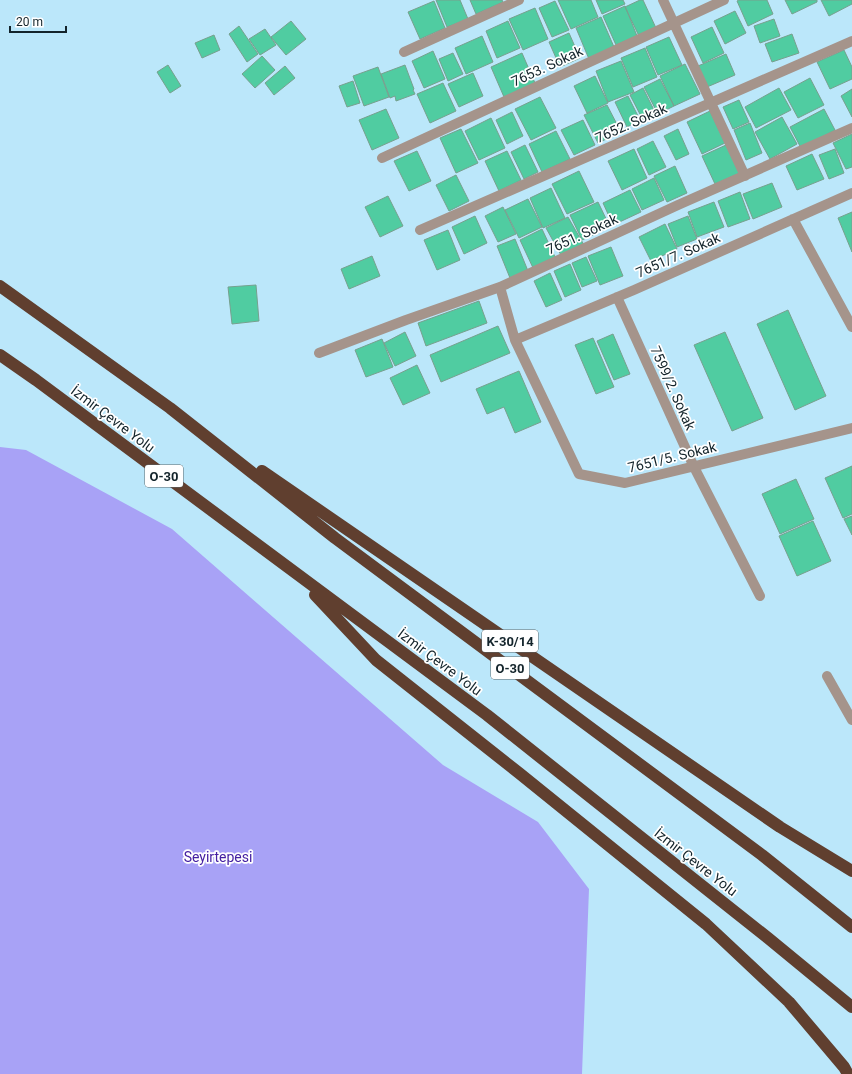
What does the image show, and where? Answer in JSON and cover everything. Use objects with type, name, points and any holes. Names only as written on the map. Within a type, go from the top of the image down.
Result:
[{"type":"highway","name":"O-30","points":[[0,286],[170,408],[335,538],[762,855],[852,927]]},
{"type":"highway","name":"İzmir Çevre Yolu","points":[[0,355],[36,380],[493,720],[768,938],[852,1007]]},
{"type":"highway","name":"K-30/14","points":[[170,408],[780,827],[852,871]]},
{"type":"highway","points":[[292,571],[376,660],[706,924],[789,1002],[844,1067],[848,1074]]},
{"type":"street","points":[[404,52],[520,0]]},
{"type":"street","points":[[663,0],[745,176]]},
{"type":"street","name":"7653. Sokak","points":[[382,158],[724,0]]},
{"type":"street","name":"7652. Sokak","points":[[420,230],[852,41]]},
{"type":"street","name":"7651. Sokak","points":[[319,353],[500,287],[852,128]]},
{"type":"street","name":"7651/7. Sokak","points":[[515,340],[617,297],[852,193]]},
{"type":"street","points":[[793,219],[852,327]]},
{"type":"street","name":"7651/5. Sokak","points":[[500,287],[515,340],[579,474],[625,484],[852,428]]},
{"type":"street","name":"7599/2. Sokak","points":[[617,297],[694,467],[760,596]]},
{"type":"street","points":[[827,676],[852,720]]},
{"type":"green space","name":"Seyirtepesi","points":[[0,447],[26,450],[172,529],[443,765],[538,822],[589,889],[582,1074],[0,1074]]},
{"type":"building","points":[[436,0],[460,0],[468,19],[447,27]]},
{"type":"building","points":[[470,0],[502,0],[503,2],[476,14]]},
{"type":"building","points":[[558,0],[591,0],[598,17],[571,29]]},
{"type":"building","points":[[596,0],[623,0],[625,4],[602,14]]},
{"type":"building","points":[[643,0],[656,28],[639,36],[625,7]]},
{"type":"building","points":[[767,0],[773,14],[748,26],[737,1]]},
{"type":"building","points":[[785,0],[817,0],[817,2],[792,14]]},
{"type":"building","points":[[821,0],[852,0],[852,4],[829,16]]},
{"type":"building","points":[[434,1],[445,28],[420,39],[408,12]]},
{"type":"building","points":[[555,1],[569,30],[552,37],[539,8]]},
{"type":"building","points":[[625,6],[637,36],[616,45],[603,16]]},
{"type":"building","points":[[535,8],[548,39],[523,50],[509,19]]},
{"type":"building","points":[[735,11],[746,33],[725,44],[714,21]]},
{"type":"building","points":[[601,17],[614,47],[589,59],[576,28]]},
{"type":"building","points":[[774,19],[780,36],[760,43],[754,26]]},
{"type":"building","points":[[291,21],[306,39],[286,55],[271,37]]},
{"type":"building","points":[[508,21],[520,48],[497,58],[486,31]]},
{"type":"building","points":[[239,26],[258,54],[247,62],[229,34]]},
{"type":"building","points":[[712,27],[724,53],[703,63],[691,37]]},
{"type":"building","points":[[265,29],[276,45],[260,55],[249,39]]},
{"type":"building","points":[[569,33],[580,58],[560,67],[549,42]]},
{"type":"building","points":[[792,34],[799,53],[772,62],[765,44]]},
{"type":"building","points":[[214,35],[220,50],[202,58],[195,43]]},
{"type":"building","points":[[482,36],[493,62],[466,74],[455,48]]},
{"type":"building","points":[[669,37],[682,65],[658,75],[646,47]]},
{"type":"building","points":[[645,48],[657,77],[633,87],[621,58]]},
{"type":"building","points":[[844,50],[852,67],[852,79],[830,89],[817,62]]},
{"type":"building","points":[[433,51],[445,79],[424,88],[412,61]]},
{"type":"building","points":[[453,53],[463,74],[448,81],[439,59]]},
{"type":"building","points":[[522,53],[535,83],[504,97],[491,67]]},
{"type":"building","points":[[726,54],[735,75],[707,87],[698,66]]},
{"type":"building","points":[[262,56],[275,70],[255,88],[242,74]]},
{"type":"building","points":[[621,61],[634,92],[608,102],[596,71]]},
{"type":"building","points":[[685,64],[700,94],[674,106],[660,76]]},
{"type":"building","points":[[168,65],[181,86],[170,93],[157,72]]},
{"type":"building","points":[[405,65],[415,94],[396,101],[395,96],[390,98],[381,74]]},
{"type":"building","points":[[285,66],[295,78],[274,95],[265,83]]},
{"type":"building","points":[[378,67],[389,97],[364,106],[353,76]]},
{"type":"building","points":[[473,73],[483,96],[459,107],[448,84]]},
{"type":"building","points":[[595,76],[608,103],[587,113],[574,86]]},
{"type":"building","points":[[810,78],[824,105],[798,118],[784,92]]},
{"type":"building","points":[[660,79],[674,106],[658,114],[644,87]]},
{"type":"building","points":[[353,81],[360,103],[347,107],[339,86]]},
{"type":"building","points":[[443,83],[456,111],[430,123],[417,94]]},
{"type":"building","points":[[643,88],[656,114],[643,120],[630,95]]},
{"type":"building","points":[[779,88],[791,110],[756,128],[745,107]]},
{"type":"building","points":[[852,89],[852,117],[841,96]]},
{"type":"building","points":[[628,96],[640,120],[627,127],[615,102]]},
{"type":"building","points":[[540,97],[556,128],[531,140],[515,109]]},
{"type":"building","points":[[739,100],[749,122],[733,129],[723,107]]},
{"type":"building","points":[[607,105],[621,132],[598,143],[584,115]]},
{"type":"building","points":[[386,109],[399,138],[372,150],[359,120]]},
{"type":"building","points":[[824,109],[835,130],[801,148],[790,127]]},
{"type":"building","points":[[710,111],[725,143],[702,154],[687,122]]},
{"type":"building","points":[[512,112],[523,136],[507,144],[496,120]]},
{"type":"building","points":[[782,117],[797,144],[770,159],[755,132]]},
{"type":"building","points":[[491,118],[505,148],[479,160],[465,131]]},
{"type":"building","points":[[583,120],[595,145],[574,155],[561,130]]},
{"type":"building","points":[[750,123],[762,153],[746,160],[734,130]]},
{"type":"building","points":[[461,129],[478,163],[456,173],[440,138]]},
{"type":"building","points":[[678,129],[689,154],[676,160],[664,136]]},
{"type":"building","points":[[556,131],[570,159],[542,172],[529,144]]},
{"type":"building","points":[[852,134],[852,167],[846,169],[833,143]]},
{"type":"building","points":[[653,141],[666,167],[649,175],[637,149]]},
{"type":"building","points":[[525,145],[538,172],[524,179],[511,152]]},
{"type":"building","points":[[726,145],[740,173],[715,184],[702,156]]},
{"type":"building","points":[[634,149],[647,178],[622,190],[608,161]]},
{"type":"building","points":[[835,149],[844,173],[829,179],[819,155]]},
{"type":"building","points":[[417,151],[431,181],[409,191],[394,161]]},
{"type":"building","points":[[507,151],[521,180],[499,191],[485,161]]},
{"type":"building","points":[[812,154],[824,179],[797,190],[786,166]]},
{"type":"building","points":[[675,166],[687,193],[667,202],[654,176]]},
{"type":"building","points":[[579,171],[594,202],[567,214],[552,184]]},
{"type":"building","points":[[456,175],[469,201],[449,211],[436,185]]},
{"type":"building","points":[[654,178],[664,200],[642,210],[632,189]]},
{"type":"building","points":[[772,183],[782,207],[753,219],[743,194]]},
{"type":"building","points":[[551,188],[565,218],[543,228],[530,198]]},
{"type":"building","points":[[630,190],[641,212],[613,225],[603,203]]},
{"type":"building","points":[[740,192],[750,219],[728,227],[718,201]]},
{"type":"building","points":[[388,196],[403,226],[380,237],[365,207]]},
{"type":"building","points":[[528,199],[542,227],[519,238],[505,210]]},
{"type":"building","points":[[598,202],[610,227],[582,240],[570,215]]},
{"type":"building","points":[[714,202],[724,227],[697,237],[688,212]]},
{"type":"building","points":[[503,207],[516,234],[498,242],[485,216]]},
{"type":"building","points":[[852,212],[852,252],[838,218]]},
{"type":"building","points":[[475,216],[487,243],[464,254],[452,227]]},
{"type":"building","points":[[688,216],[697,239],[677,247],[668,224]]},
{"type":"building","points":[[568,217],[584,245],[562,257],[546,228]]},
{"type":"building","points":[[665,224],[677,249],[651,261],[639,237]]},
{"type":"building","points":[[542,229],[556,259],[534,270],[520,240]]},
{"type":"building","points":[[448,230],[460,260],[437,270],[424,240]]},
{"type":"building","points":[[515,239],[528,271],[510,278],[497,246]]},
{"type":"building","points":[[611,247],[623,276],[600,285],[588,256]]},
{"type":"building","points":[[372,256],[380,276],[349,289],[341,269]]},
{"type":"building","points":[[586,257],[597,281],[582,287],[572,263]]},
{"type":"building","points":[[570,264],[581,290],[565,297],[554,271]]},
{"type":"building","points":[[550,273],[562,300],[546,307],[534,281]]},
{"type":"building","points":[[256,285],[259,321],[232,324],[228,287]]},
{"type":"building","points":[[479,301],[487,323],[426,346],[418,323]]},
{"type":"building","points":[[788,310],[826,396],[795,410],[757,324]]},
{"type":"building","points":[[498,326],[510,353],[441,382],[430,355]]},
{"type":"building","points":[[405,332],[416,356],[395,366],[384,343]]},
{"type":"building","points":[[725,332],[763,418],[732,431],[694,345]]},
{"type":"building","points":[[613,334],[630,374],[614,380],[597,341]]},
{"type":"building","points":[[593,338],[614,387],[596,394],[575,345]]},
{"type":"building","points":[[382,339],[393,367],[366,377],[355,350]]},
{"type":"building","points":[[417,365],[430,393],[403,405],[390,378]]},
{"type":"building","points":[[519,371],[541,422],[515,433],[504,407],[487,414],[476,389]]},
{"type":"building","points":[[852,466],[852,514],[843,518],[825,478]]},
{"type":"building","points":[[796,479],[814,519],[780,534],[762,494]]},
{"type":"building","points":[[852,516],[852,535],[844,519]]},
{"type":"building","points":[[813,521],[831,561],[797,576],[779,536]]}]
